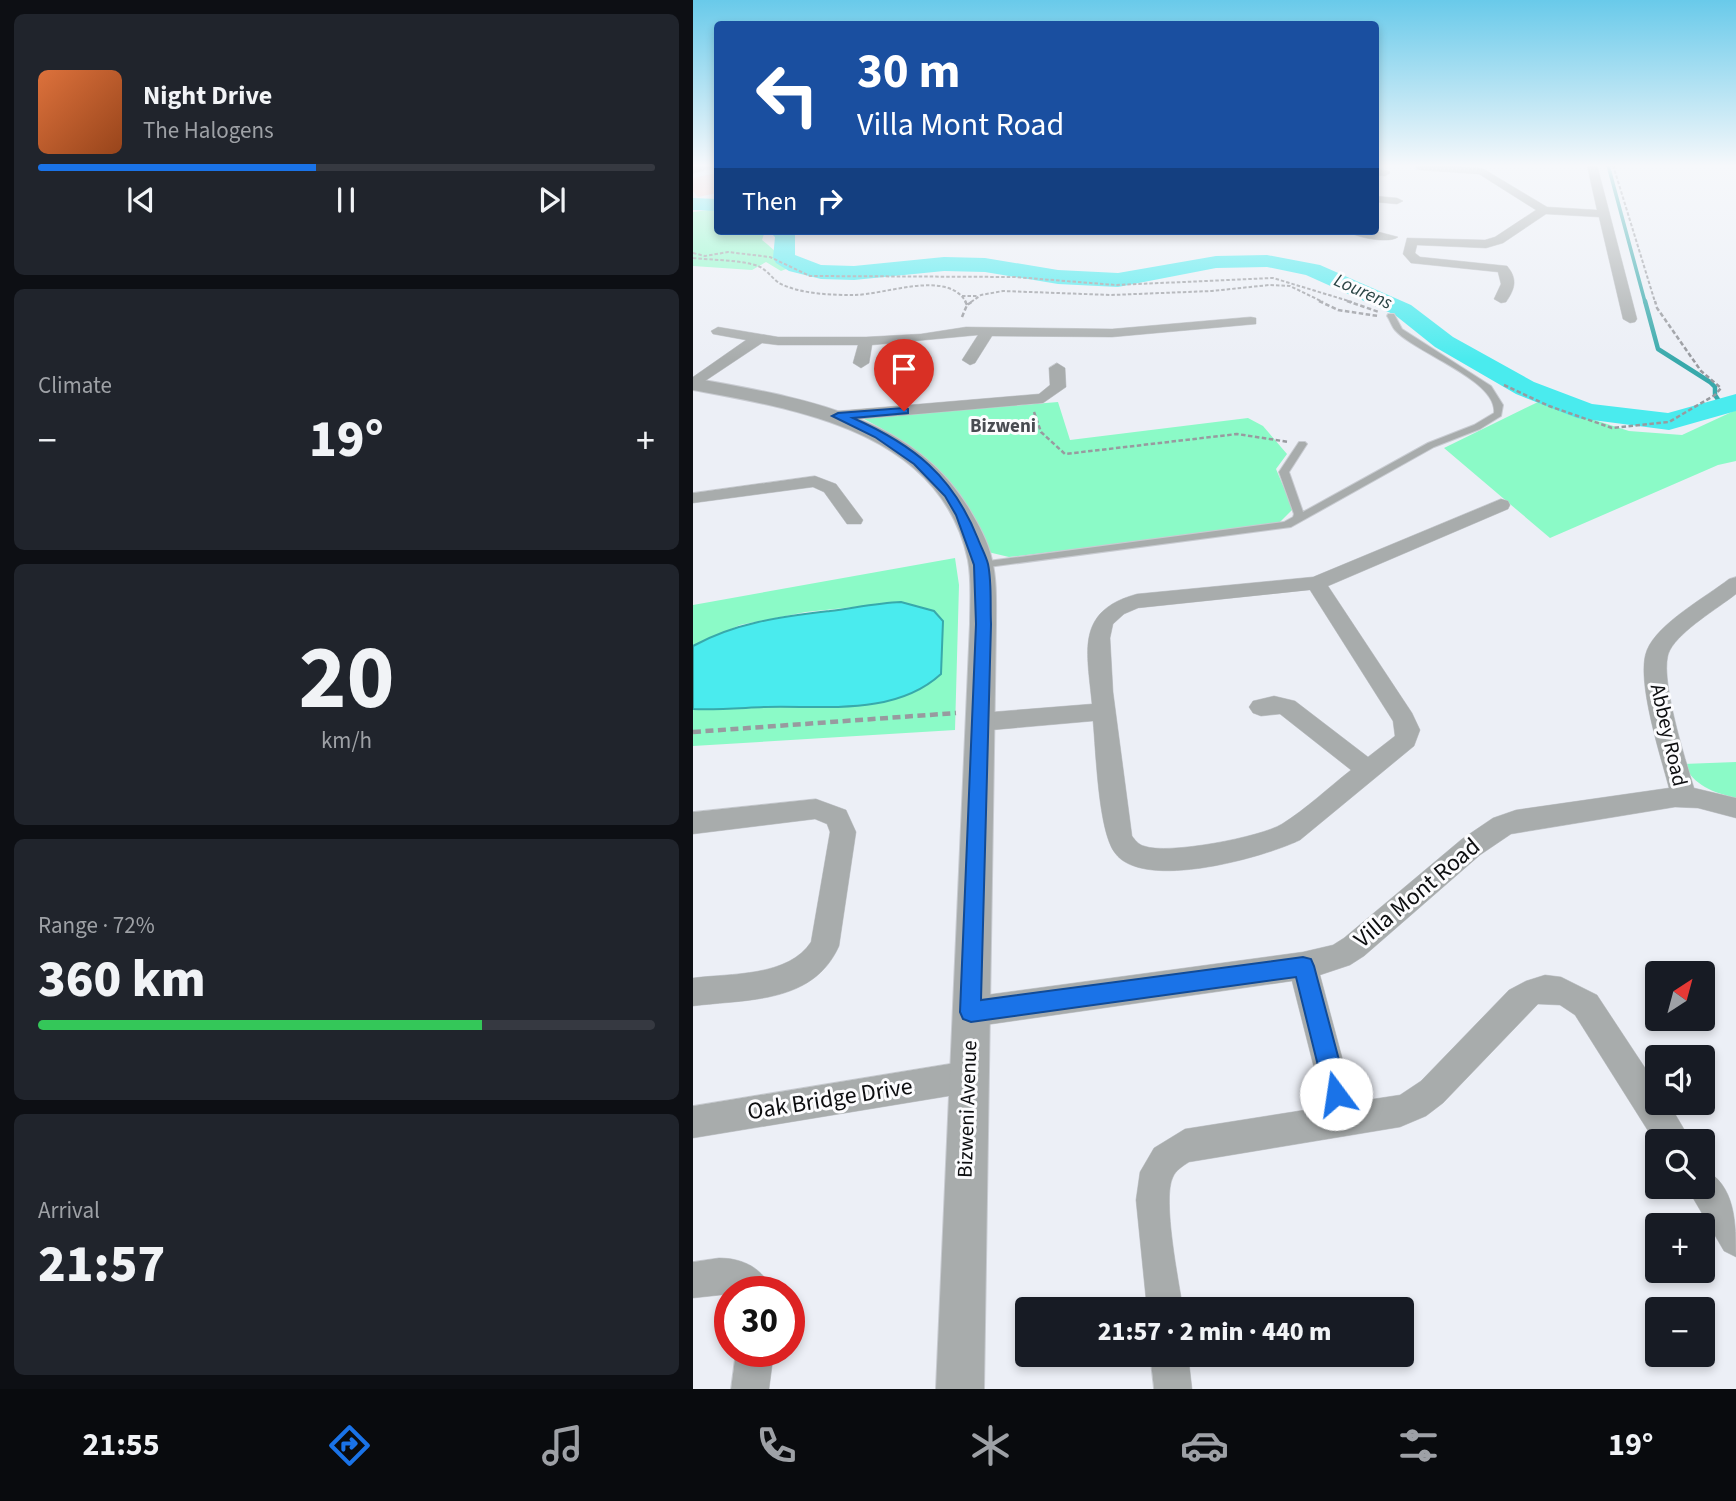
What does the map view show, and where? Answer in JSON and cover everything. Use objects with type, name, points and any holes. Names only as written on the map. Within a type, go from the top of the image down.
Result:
[{"type":"street","points":[[1501,299],[1508,285],[1506,272],[1502,269],[1416,260],[1409,254],[1412,240],[1486,244],[1499,240],[1514,230]]},
{"type":"street","points":[[1608,230],[1630,319]]},
{"type":"street","points":[[1379,235],[1392,237]]},
{"type":"street","points":[[718,331],[778,341],[866,341],[921,338],[956,331],[1112,333],[1251,321]]},
{"type":"street","points":[[970,360],[988,331]]},
{"type":"street","points":[[703,386],[759,338]]},
{"type":"street","points":[[703,386],[778,341]]},
{"type":"street","points":[[861,363],[866,341]]},
{"type":"street","points":[[838,416],[1043,398],[1055,392],[1060,383],[1057,368]]},
{"type":"street","name":"Bizweni Avenue","points":[[703,386],[791,401],[838,416],[879,434],[919,461],[951,495],[962,515],[981,565],[983,624],[967,1077],[960,1389]]},
{"type":"street","points":[[693,498],[814,481],[830,488],[854,520]]},
{"type":"street","points":[[1316,583],[1407,725],[1408,735],[1402,745],[1276,840],[1243,850],[1163,859],[1140,858],[1125,848],[1119,836],[1099,634],[1104,621],[1115,610],[1137,601],[1316,583],[1500,505]]},
{"type":"street","name":"Abbey Road","points":[[1684,797],[1657,685],[1655,658],[1668,639],[1736,584]]},
{"type":"street","points":[[1261,707],[1274,704],[1287,707],[1369,771]]},
{"type":"street","points":[[980,717],[1106,711]]},
{"type":"street","name":"Villa Mont Road","points":[[971,1012],[1303,966],[1328,960],[1355,947],[1471,847],[1501,826],[1516,821],[1684,797],[1736,808]]},
{"type":"street","points":[[693,823],[816,809],[837,817],[843,832],[825,946],[814,963],[785,980],[693,992]]},
{"type":"street","points":[[1303,966],[1343,1120]]},
{"type":"street","points":[[1164,1297],[1153,1193],[1163,1161],[1185,1146],[1400,1111],[1425,1099],[1528,993],[1547,988],[1573,996],[1585,1005],[1666,1129]]},
{"type":"street","name":"Oak Bridge Drive","points":[[693,1122],[967,1077]]},
{"type":"street","points":[[1711,1199],[1736,1239]]},
{"type":"street","points":[[693,1280],[714,1276]]},
{"type":"street","points":[[716,1276],[737,1276]]},
{"type":"street","points":[[750,1389],[753,1367]]},
{"type":"street","points":[[1170,1367],[1173,1389]]},
{"type":"lane","points":[[981,565],[1287,525],[1431,445],[1477,427],[1497,414],[1499,405],[1488,388],[1399,330],[1391,316]]},
{"type":"lane","points":[[1298,519],[1298,505],[1285,472],[1302,444]]},
{"type":"path","points":[[1501,384],[1549,406],[1612,428],[1669,422],[1715,395],[1721,388],[1701,371],[1657,308],[1633,230]]},
{"type":"path","points":[[693,253],[705,256],[728,252],[770,257],[810,276],[1015,277],[1116,285],[1273,278],[1391,316]]},
{"type":"path","points":[[693,258],[758,266],[778,282],[807,291],[861,295],[931,285],[948,286],[962,296],[967,305]]},
{"type":"path","points":[[962,296],[1003,291],[1111,295],[1212,292],[1269,285],[1290,286],[1338,310],[1366,316],[1391,316]]},
{"type":"path","points":[[956,331],[967,305],[981,295]]},
{"type":"path","points":[[1030,400],[1041,432],[1065,454],[1237,435],[1302,444]]},
{"type":"path","points":[[693,732],[980,717]]},
{"type":"green space","points":[[693,230],[714,230],[714,235],[764,235],[762,240],[794,266],[781,271],[766,262],[752,270],[693,266]]},
{"type":"green space","points":[[1058,402],[1070,440],[1248,418],[1263,426],[1287,454],[1276,469],[1293,509],[1277,525],[1009,557],[988,552],[966,506],[940,471],[906,444],[862,418]]},
{"type":"green space","points":[[1538,402],[1629,431],[1682,435],[1736,410],[1736,461],[1718,465],[1550,538],[1444,448]]},
{"type":"green space","points":[[955,558],[959,585],[955,730],[693,746],[693,709],[833,707],[880,703],[923,688],[941,674],[934,611],[901,602],[806,612],[740,625],[693,646],[693,605]]},
{"type":"green space","points":[[1736,762],[1736,798],[1705,787],[1693,778],[1683,764]]},
{"type":"water","points":[[901,602],[934,611],[943,621],[941,674],[922,688],[902,697],[857,706],[693,709],[693,646],[726,631],[760,622]]},
{"type":"waterway","points":[[1626,230],[1645,302]]},
{"type":"waterway","name":"Lourens","points":[[785,235],[784,258],[797,266],[821,272],[854,273],[944,264],[985,265],[1058,277],[1118,280],[1216,262],[1267,261],[1312,270],[1403,310],[1444,342],[1525,388],[1587,412],[1669,422],[1736,402]]},
{"type":"waterway","points":[[1645,301],[1658,349],[1710,382],[1715,387],[1715,395],[1723,407]]},
{"type":"district","name":"Bizweni","points":[[1003,426]]},
{"type":"route","points":[[904,411],[838,416],[879,434],[919,461],[933,474],[951,495],[962,515],[981,565],[983,624],[971,1012],[1303,966],[1336,1094]]}]
